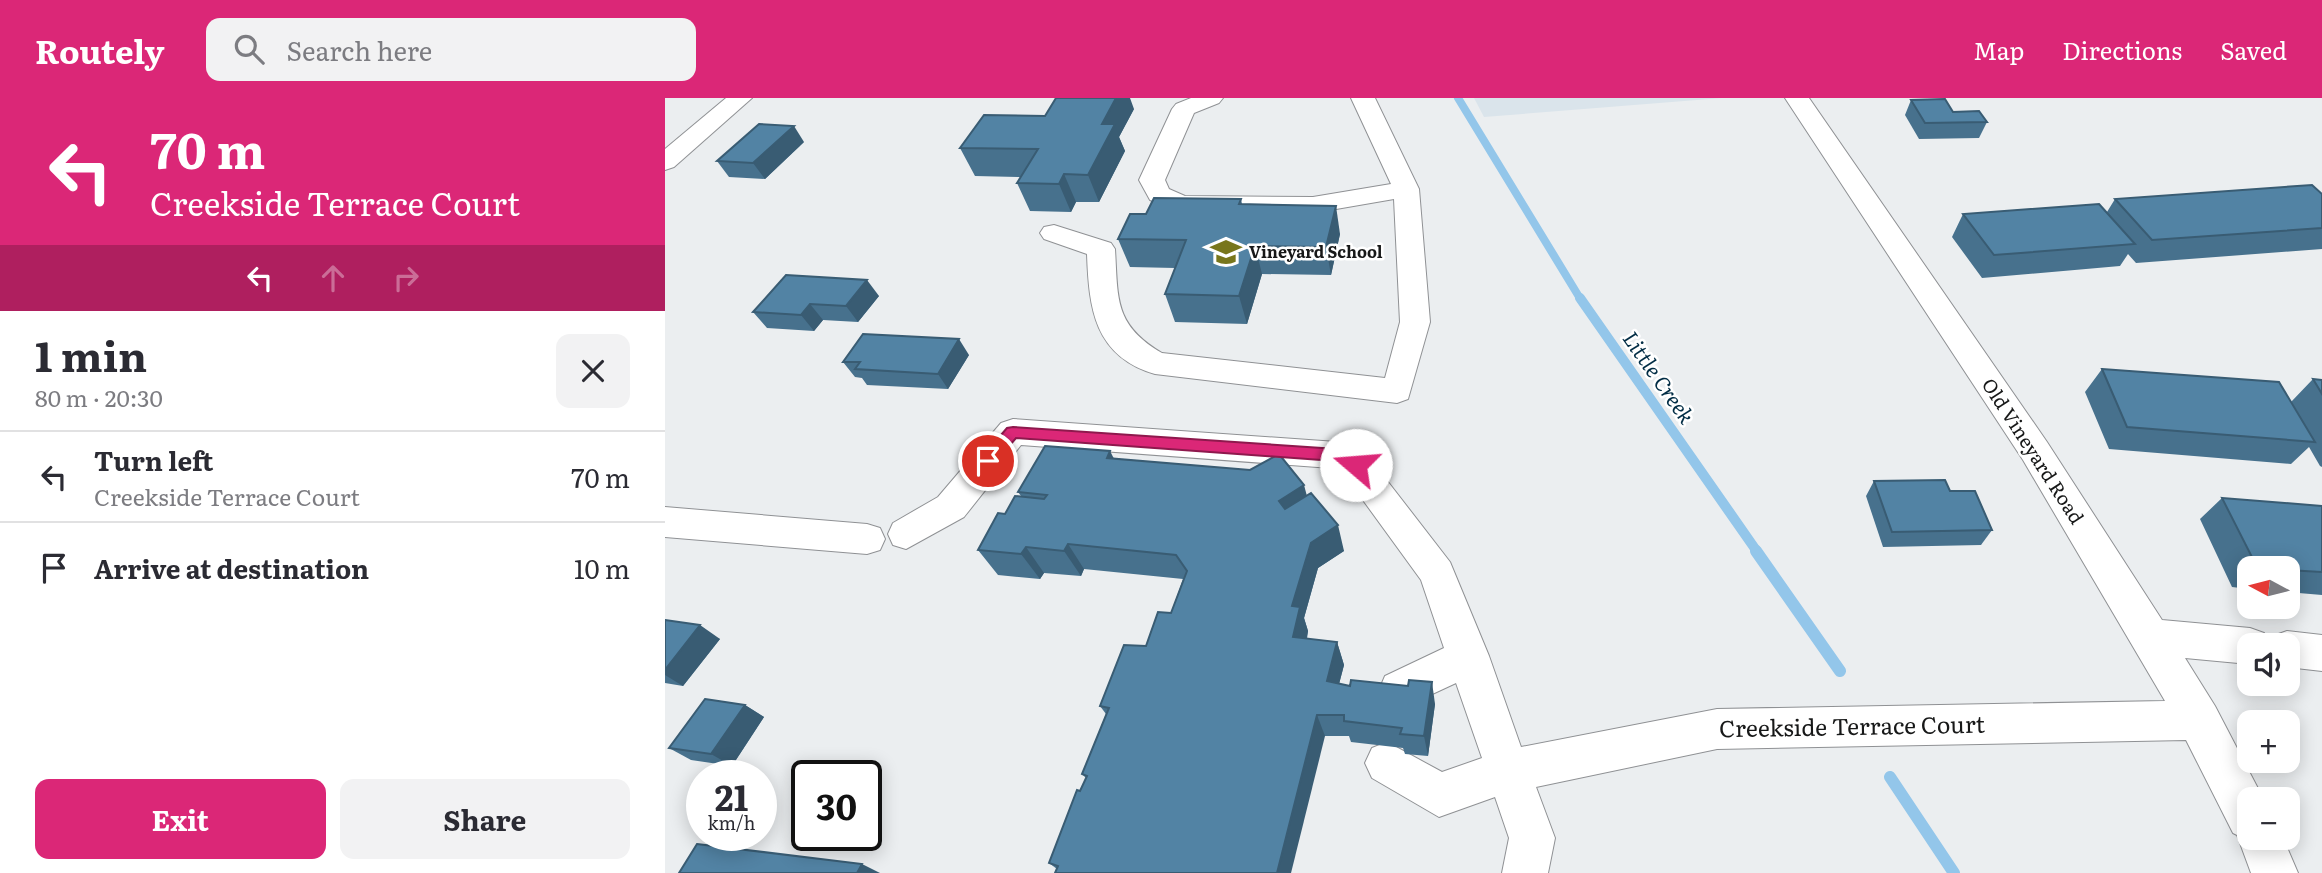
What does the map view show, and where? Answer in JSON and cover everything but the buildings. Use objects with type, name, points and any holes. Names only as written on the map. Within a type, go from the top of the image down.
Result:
[{"type":"street","points":[[665,162],[740,98]]},
{"type":"street","points":[[1210,98],[1184,109],[1152,180],[1159,194],[1181,204],[1313,205],[1406,189]]},
{"type":"street","points":[[1054,233],[1101,249],[1105,319],[1132,351],[1155,363],[1397,391],[1415,322],[1406,189],[1363,98]]},
{"type":"street","name":"Old Vineyard Road","points":[[1797,98],[1963,345],[2153,637],[2237,793]]},
{"type":"street","points":[[906,534],[951,507],[1013,432],[1337,455],[1356,465],[1437,573],[1469,656],[1532,838],[1525,873]]},
{"type":"street","points":[[665,522],[867,539]]},
{"type":"street","points":[[2153,637],[2237,645]]},
{"type":"street","points":[[2300,650],[2322,653]]},
{"type":"street","points":[[1400,690],[1469,656]]},
{"type":"street","name":"Creekside Terrace Court","points":[[1387,763],[1439,795],[1508,771],[1717,729],[2200,720]]},
{"type":"street","points":[[2264,850],[2275,873]]},
{"type":"shaded area","points":[[1474,98],[1722,98],[1484,117]]},
{"type":"waterway","name":"Little Creek","points":[[1458,98],[1581,300]]},
{"type":"waterway","name":"Little Creek","points":[[1580,298],[1758,553]]},
{"type":"waterway","name":"Little Creek","points":[[1756,551],[1840,671]]},
{"type":"waterway","name":"Little Creek","points":[[1890,777],[1954,873]]},
{"type":"place","name":"Vineyard School","points":[[1226,252]]},
{"type":"route","points":[[988,461],[1013,432],[1337,455],[1356,465]]}]
